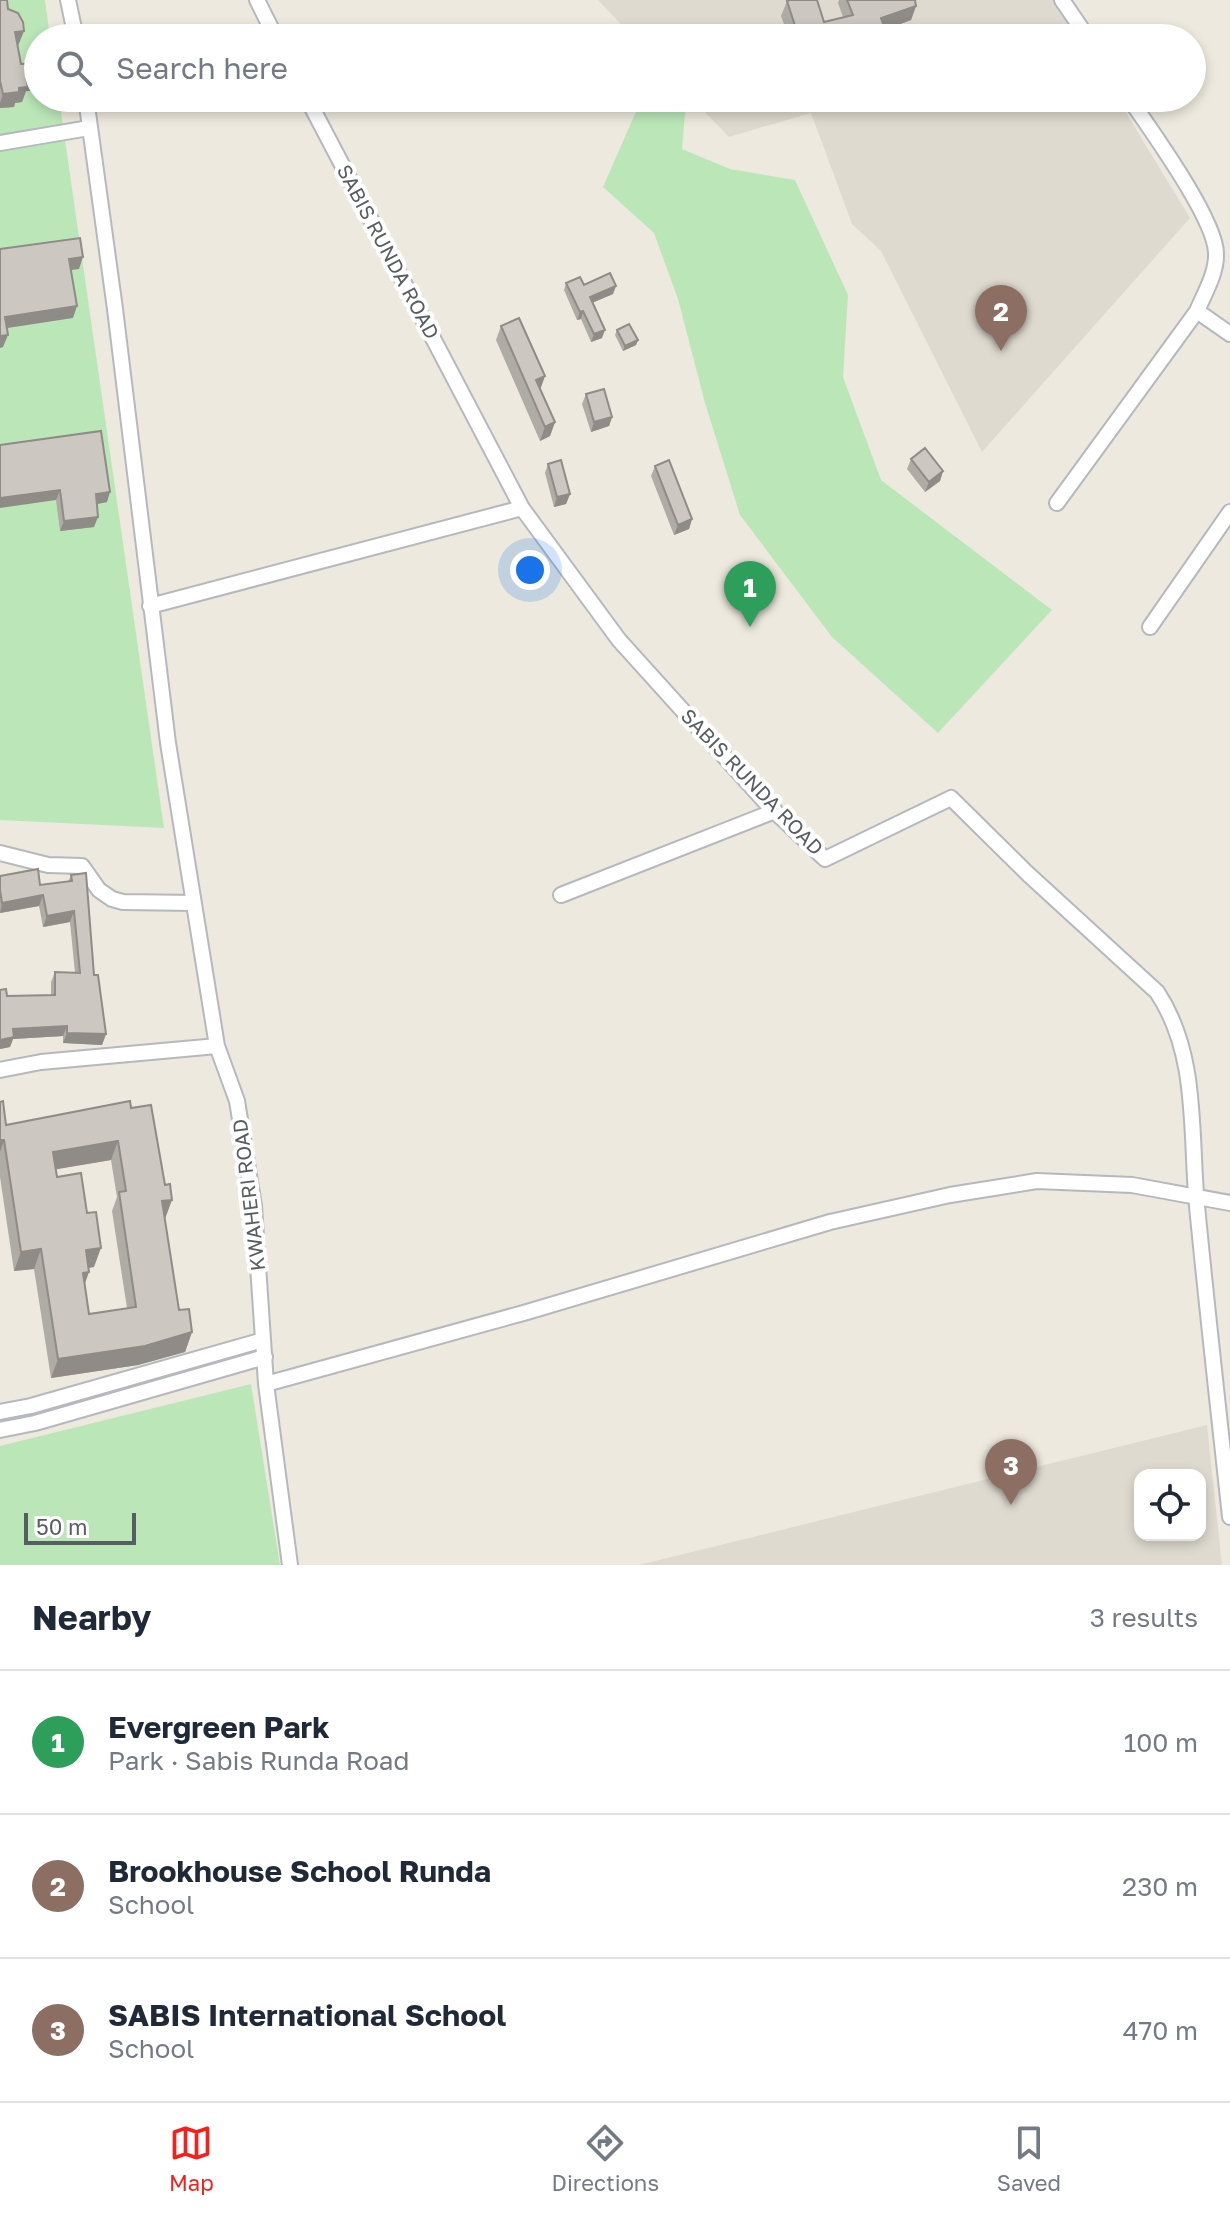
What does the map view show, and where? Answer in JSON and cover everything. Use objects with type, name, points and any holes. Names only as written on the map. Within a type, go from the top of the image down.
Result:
[{"type":"street","points":[[68,0],[73,24]]},
{"type":"street","points":[[257,0],[269,24]]},
{"type":"street","points":[[1062,0],[1078,24]]},
{"type":"street","name":"KWAHERI ROAD","points":[[87,112],[115,309],[150,606],[194,903],[217,1046],[237,1101],[254,1206],[266,1384],[290,1565]]},
{"type":"street","name":"SABIS RUNDA ROAD","points":[[314,112],[522,508],[619,640],[775,811],[825,859],[951,798],[1028,874],[1157,992],[1170,1012],[1188,1073],[1196,1195],[1230,1517]]},
{"type":"street","points":[[1057,503],[1197,311],[1217,254],[1214,241],[1188,187],[1138,112]]},
{"type":"street","points":[[0,143],[89,128]]},
{"type":"street","points":[[1197,311],[1230,334]]},
{"type":"street","points":[[150,606],[522,508]]},
{"type":"street","points":[[1150,627],[1230,512]]},
{"type":"street","points":[[561,895],[775,811]]},
{"type":"street","points":[[1,852],[48,865],[82,866],[104,895],[123,902],[194,903]]},
{"type":"street","points":[[0,1070],[41,1062],[217,1046]]},
{"type":"street","points":[[266,1384],[527,1312],[830,1222],[950,1195],[1037,1181],[1132,1185],[1230,1203]]},
{"type":"street","points":[[263,1340],[4,1411],[6,1429],[265,1357]]},
{"type":"shaded area","points":[[598,0],[1057,0],[1072,24],[621,24]]},
{"type":"shaded area","points":[[705,112],[1126,112],[1190,218],[982,452],[881,251],[852,224],[811,113],[729,137]]},
{"type":"shaded area","points":[[1207,1425],[1222,1565],[639,1565]]},
{"type":"green space","points":[[0,0],[45,0],[48,24],[24,24],[24,112],[61,112],[164,828],[0,820]]},
{"type":"green space","points":[[636,112],[685,112],[682,149],[730,169],[795,180],[848,295],[843,377],[881,480],[1052,610],[938,733],[832,637],[740,515],[705,403],[678,299],[654,233],[603,187]]},
{"type":"green space","points":[[251,1384],[280,1565],[0,1565],[0,1446]]},
{"type":"building","points":[[0,0],[7,0],[8,9],[18,13],[23,22],[24,31],[15,32],[21,64],[24,64],[24,87],[19,88],[19,92],[3,94],[0,81]]},
{"type":"building","points":[[817,0],[824,22],[853,15],[847,0],[915,0],[916,6],[881,18],[883,24],[794,24],[787,1]]},
{"type":"building","points":[[80,238],[83,257],[69,259],[77,306],[5,317],[8,335],[0,336],[0,249]]},
{"type":"building","points":[[610,273],[616,286],[590,297],[605,330],[594,334],[566,283],[580,277],[584,285]]},
{"type":"building","points":[[519,318],[545,376],[536,380],[555,422],[545,427],[501,326]]},
{"type":"building","points":[[629,324],[638,340],[625,346],[617,330]]},
{"type":"building","points":[[604,389],[612,417],[594,422],[586,394]]},
{"type":"building","points":[[101,431],[110,492],[96,494],[98,517],[64,521],[60,490],[0,498],[0,445]]},
{"type":"building","points":[[925,448],[943,471],[929,482],[911,459]]},
{"type":"building","points":[[561,460],[570,494],[557,497],[548,464]]},
{"type":"building","points":[[669,460],[692,519],[678,525],[655,466]]},
{"type":"building","points":[[38,869],[40,885],[72,881],[71,875],[86,873],[94,975],[98,975],[106,1034],[67,1033],[67,1026],[13,1029],[14,1037],[0,1040],[0,990],[6,989],[7,996],[55,995],[55,972],[80,973],[74,911],[47,916],[43,895],[2,903],[0,876]]},
{"type":"building","points":[[3,1101],[6,1125],[130,1101],[131,1108],[151,1105],[165,1185],[170,1184],[172,1200],[162,1201],[179,1310],[189,1309],[192,1332],[145,1346],[58,1359],[41,1249],[21,1252],[4,1140],[0,1140],[0,1102]],"holes":[[[118,1141],[126,1191],[119,1192],[136,1307],[89,1314],[83,1273],[89,1272],[86,1250],[101,1248],[96,1212],[87,1213],[81,1173],[57,1177],[53,1152]]]},
{"type":"place","name":"Brookhouse School Runda","points":[[1001,351]]},
{"type":"place","name":"Evergreen Park","points":[[750,627]]},
{"type":"place","name":"SABIS International School","points":[[1011,1505]]}]
